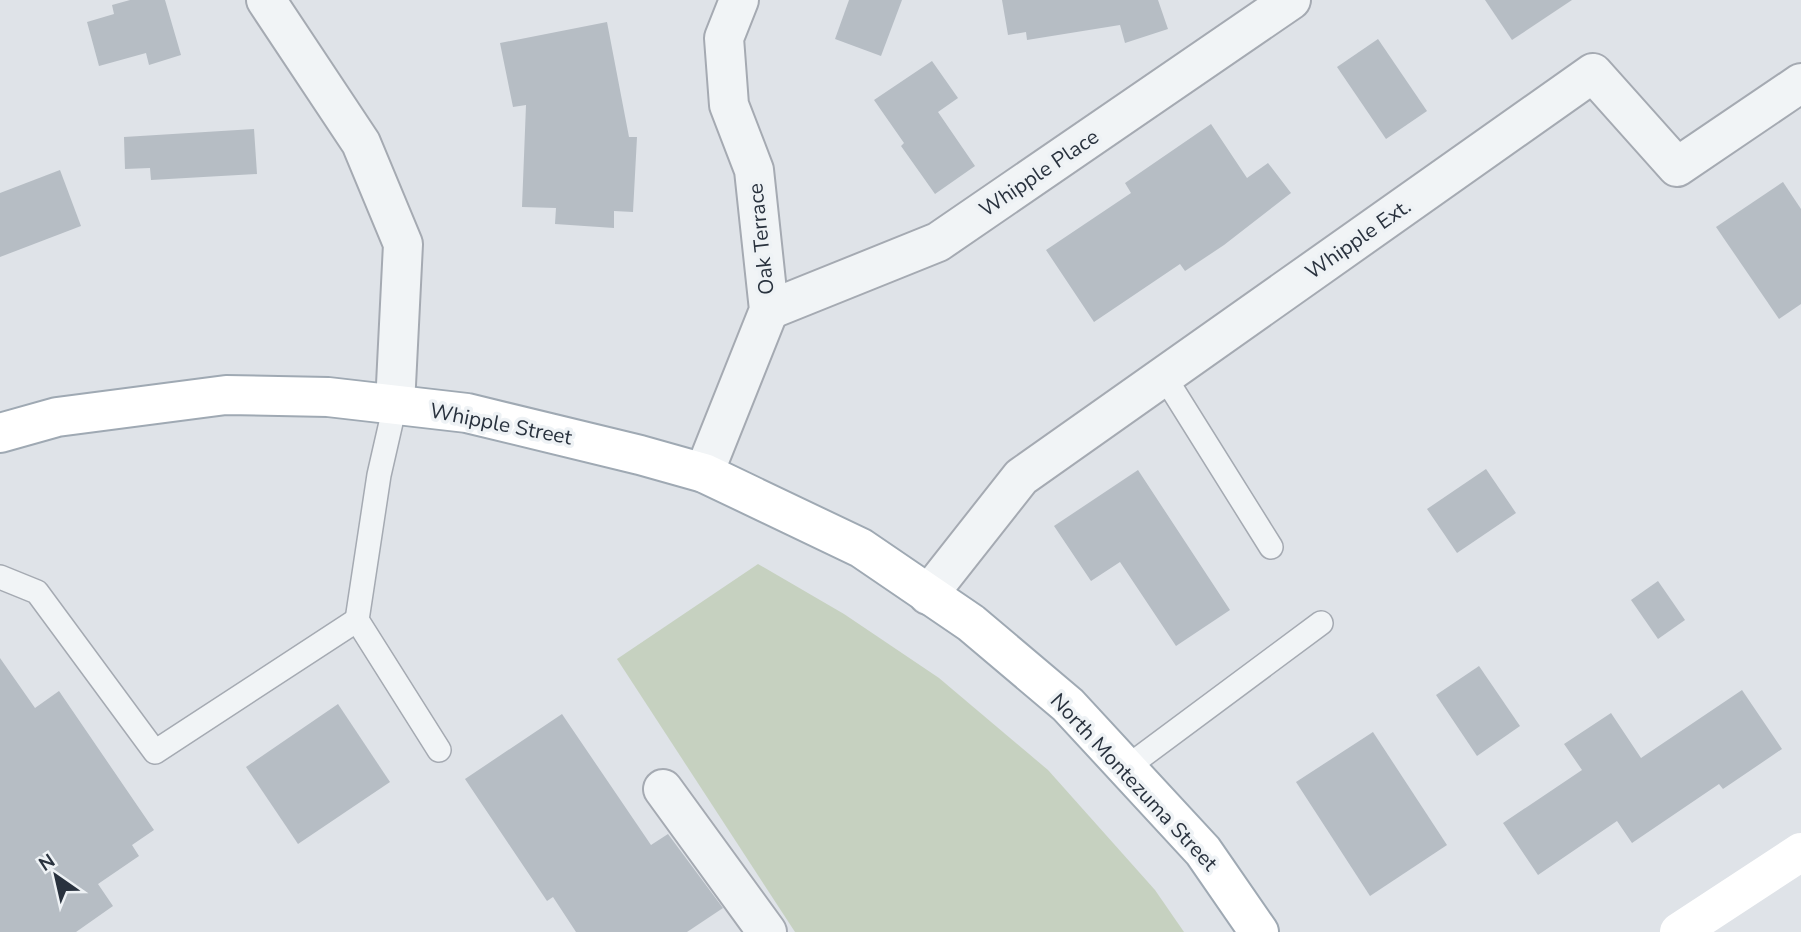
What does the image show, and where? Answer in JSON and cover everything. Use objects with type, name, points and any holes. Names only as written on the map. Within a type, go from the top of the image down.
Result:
[{"type":"main road","name":"Whipple Street","points":[[0,433],[57,416],[226,395],[328,397],[467,413],[640,454],[704,473],[861,548],[928,594]]},
{"type":"main road","name":"North Montezuma Street","points":[[928,594],[971,623],[1068,705],[1203,851],[1259,932]]},
{"type":"main road","points":[[1679,932],[1801,852]]},
{"type":"street","points":[[265,0],[361,144],[403,244],[395,405]]},
{"type":"street","name":"Oak Terrace","points":[[704,473],[769,310],[754,170],[729,105],[724,37],[739,0]]},
{"type":"street","name":"Whipple Place","points":[[769,310],[937,242],[1291,0]]},
{"type":"street","name":"Whipple Ext.","points":[[928,594],[1021,478],[1593,73],[1677,167],[1801,83]]},
{"type":"street","points":[[663,789],[767,932]]},
{"type":"lane","points":[[1164,376],[1272,547]]},
{"type":"lane","points":[[395,405],[379,475],[357,620],[439,750]]},
{"type":"lane","points":[[0,577],[37,592],[155,752],[357,620]]},
{"type":"lane","points":[[1126,768],[1321,623]]},
{"type":"green space","points":[[758,564],[844,614],[939,678],[1048,770],[1155,890],[1184,932],[795,932],[617,659]]},
{"type":"building","points":[[130,0],[165,0],[181,55],[149,65],[146,53],[99,66],[87,22],[114,14],[112,5]]},
{"type":"building","points":[[849,0],[902,0],[881,56],[835,39]]},
{"type":"building","points":[[1002,0],[1158,0],[1168,29],[1125,43],[1120,25],[1027,40],[1026,32],[1008,35]]},
{"type":"building","points":[[1485,0],[1572,0],[1512,40]]},
{"type":"building","points":[[607,22],[629,137],[637,137],[633,212],[614,211],[614,228],[555,224],[556,208],[522,207],[526,105],[513,107],[500,43]]},
{"type":"building","points":[[1378,39],[1427,111],[1386,139],[1337,67]]},
{"type":"building","points":[[932,61],[958,98],[938,112],[975,166],[935,194],[901,146],[904,143],[874,100]]},
{"type":"building","points":[[1211,124],[1247,178],[1268,163],[1291,193],[1224,245],[1185,271],[1180,264],[1094,322],[1046,250],[1131,193],[1125,183]]},
{"type":"building","points":[[254,129],[257,174],[151,180],[150,168],[125,169],[124,137]]},
{"type":"building","points":[[60,170],[81,226],[0,257],[0,193]]},
{"type":"building","points":[[1783,182],[1801,209],[1801,304],[1779,319],[1716,227]]},
{"type":"building","points":[[1486,469],[1516,513],[1457,553],[1427,509]]},
{"type":"building","points":[[1138,470],[1230,610],[1176,646],[1120,562],[1091,581],[1054,526]]},
{"type":"building","points":[[1658,581],[1685,620],[1658,639],[1631,600]]},
{"type":"building","points":[[0,658],[35,708],[59,691],[154,830],[132,845],[139,856],[98,884],[113,906],[76,932],[0,932]]},
{"type":"building","points":[[1479,666],[1520,726],[1477,756],[1436,695]]},
{"type":"building","points":[[1742,690],[1782,749],[1723,789],[1719,784],[1632,843],[1617,821],[1538,875],[1503,823],[1582,770],[1564,744],[1611,713],[1641,758]]},
{"type":"building","points":[[338,704],[390,782],[298,844],[246,767]]},
{"type":"building","points":[[562,714],[651,845],[668,834],[723,908],[687,932],[576,932],[553,897],[547,901],[465,779]]},
{"type":"building","points":[[1373,732],[1447,845],[1370,896],[1296,782]]}]
